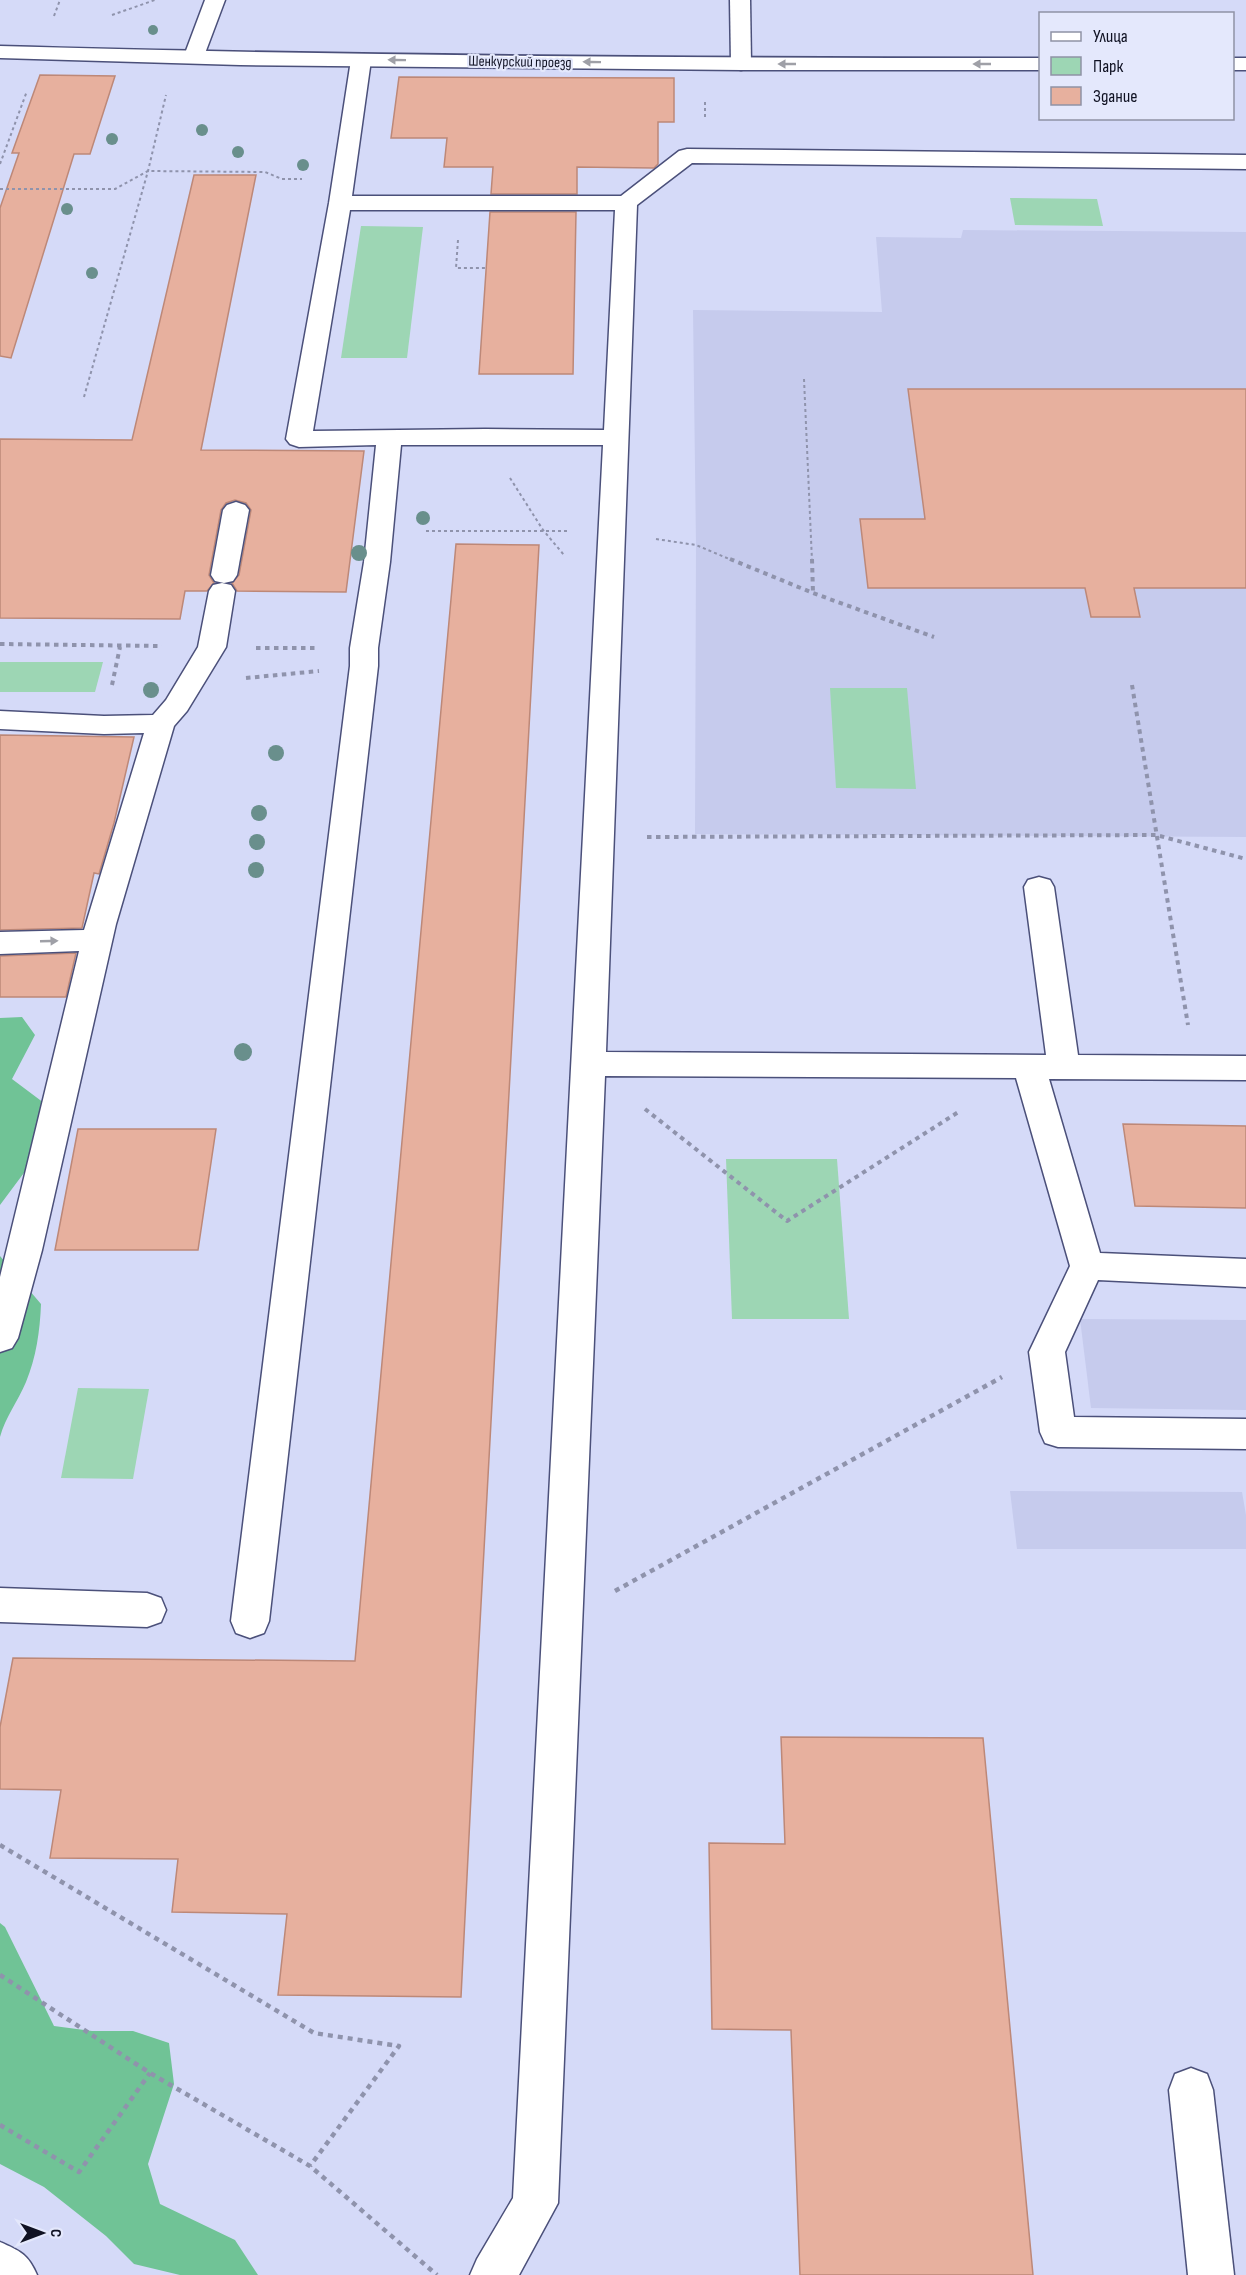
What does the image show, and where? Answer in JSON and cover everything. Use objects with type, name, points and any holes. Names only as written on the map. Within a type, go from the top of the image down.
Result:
[{"type":"street","points":[[194,56],[215,0]]},
{"type":"street","points":[[740,0],[741,64]]},
{"type":"street","name":"Шенкурский проезд","points":[[0,52],[361,60],[1039,64]]},
{"type":"street","points":[[361,60],[340,203],[299,439],[485,436],[615,438]]},
{"type":"street","points":[[340,203],[626,203],[687,156],[1246,162]]},
{"type":"street","points":[[493,2275],[535,2203],[589,1064],[626,203]]},
{"type":"street","points":[[250,1621],[377,562],[389,438]]},
{"type":"street","points":[[0,1338],[12,1250],[98,940],[169,714],[212,647],[236,510]]},
{"type":"street","points":[[0,720],[104,725],[169,714]]},
{"type":"street","points":[[1039,887],[1065,1066]]},
{"type":"street","points":[[0,943],[98,940]]},
{"type":"street","points":[[589,1064],[1246,1068]]},
{"type":"street","points":[[1029,1067],[1087,1266],[1047,1352],[1058,1432],[1246,1434]]},
{"type":"street","points":[[1087,1266],[1246,1273]]},
{"type":"street","points":[[0,1605],[147,1610]]},
{"type":"street","points":[[1191,2090],[1211,2275]]},
{"type":"street","points":[[0,2265],[14,2275]]},
{"type":"path","points":[[84,397],[148,171],[168,86]]},
{"type":"path","points":[[705,101],[706,156]]},
{"type":"path","points":[[0,189],[115,189],[148,171],[265,172],[282,179],[344,178]]},
{"type":"path","points":[[804,379],[813,593]]},
{"type":"path","points":[[485,436],[543,530],[607,604]]},
{"type":"path","points":[[377,562],[411,531],[611,532],[696,545],[813,593],[934,637]]},
{"type":"path","points":[[0,644],[162,646]]},
{"type":"path","points":[[261,648],[364,657]]},
{"type":"path","points":[[169,714],[249,677],[364,657]]},
{"type":"path","points":[[1132,686],[1195,1067]]},
{"type":"path","points":[[597,837],[1156,835],[1246,859]]},
{"type":"path","points":[[589,1064],[787,1221],[1029,1067]]},
{"type":"path","points":[[561,1621],[1047,1352]]},
{"type":"path","points":[[0,1845],[314,2034],[399,2046],[310,2166]]},
{"type":"path","points":[[0,1975],[150,2073],[310,2166],[437,2275]]},
{"type":"path","points":[[0,2125],[79,2172],[150,2073]]},
{"type":"shaded area","points":[[963,230],[1246,232],[1246,837],[695,834],[696,545],[693,310],[882,312],[876,237],[961,238]]},
{"type":"shaded area","points":[[1080,1319],[1246,1320],[1246,1410],[1091,1408]]},
{"type":"shaded area","points":[[1010,1491],[1242,1492],[1246,1515],[1246,1549],[1017,1549]]},
{"type":"green space","points":[[1010,198],[1097,199],[1103,226],[1015,225]]},
{"type":"green space","points":[[361,226],[423,227],[407,358],[341,358]]},
{"type":"green space","points":[[0,662],[103,662],[95,692],[0,692]]},
{"type":"green space","points":[[830,688],[907,688],[916,789],[836,788]]},
{"type":"green space","points":[[22,1017],[35,1035],[12,1079],[52,1109],[41,1150],[0,1205],[0,1018]]},
{"type":"green space","points":[[726,1159],[837,1159],[849,1319],[732,1319]]},
{"type":"green space","points":[[0,1256],[41,1304],[35,1354],[26,1382],[0,1437]]},
{"type":"green space","points":[[78,1388],[149,1389],[133,1479],[61,1478]]},
{"type":"green space","points":[[0,1923],[5,1927],[54,2026],[92,2031],[133,2031],[169,2043],[174,2084],[148,2164],[160,2204],[235,2240],[258,2275],[180,2275],[134,2264],[106,2236],[44,2187],[0,2164]]},
{"type":"building","points":[[40,75],[115,76],[90,154],[74,154],[11,358],[0,356],[0,208],[19,153],[12,153]]},
{"type":"building","points":[[399,77],[674,78],[674,122],[658,122],[658,164],[654,168],[577,167],[577,194],[491,194],[493,167],[444,167],[447,138],[391,138]]},
{"type":"building","points":[[194,175],[256,175],[201,450],[364,451],[346,592],[237,591],[232,583],[239,575],[251,510],[246,503],[235,500],[226,503],[221,510],[209,575],[214,583],[207,591],[185,591],[180,619],[0,618],[0,439],[132,440]]},
{"type":"building","points":[[490,212],[576,212],[573,374],[479,374]]},
{"type":"building","points":[[908,389],[1246,389],[1246,588],[1134,588],[1140,617],[1091,617],[1085,588],[868,588],[860,519],[925,519]]},
{"type":"building","points":[[456,544],[539,545],[461,1997],[278,1995],[287,1914],[172,1912],[178,1859],[50,1858],[61,1790],[0,1789],[0,1727],[13,1658],[355,1661]]},
{"type":"building","points":[[0,735],[134,737],[114,823],[99,874],[94,873],[82,928],[0,930]]},
{"type":"building","points":[[76,953],[66,997],[0,997],[0,956]]},
{"type":"building","points":[[1123,1124],[1246,1126],[1246,1208],[1135,1206]]},
{"type":"building","points":[[78,1129],[216,1129],[198,1250],[55,1250]]},
{"type":"building","points":[[781,1737],[983,1738],[1033,2275],[800,2275],[791,2030],[712,2029],[709,1843],[785,1844]]}]
